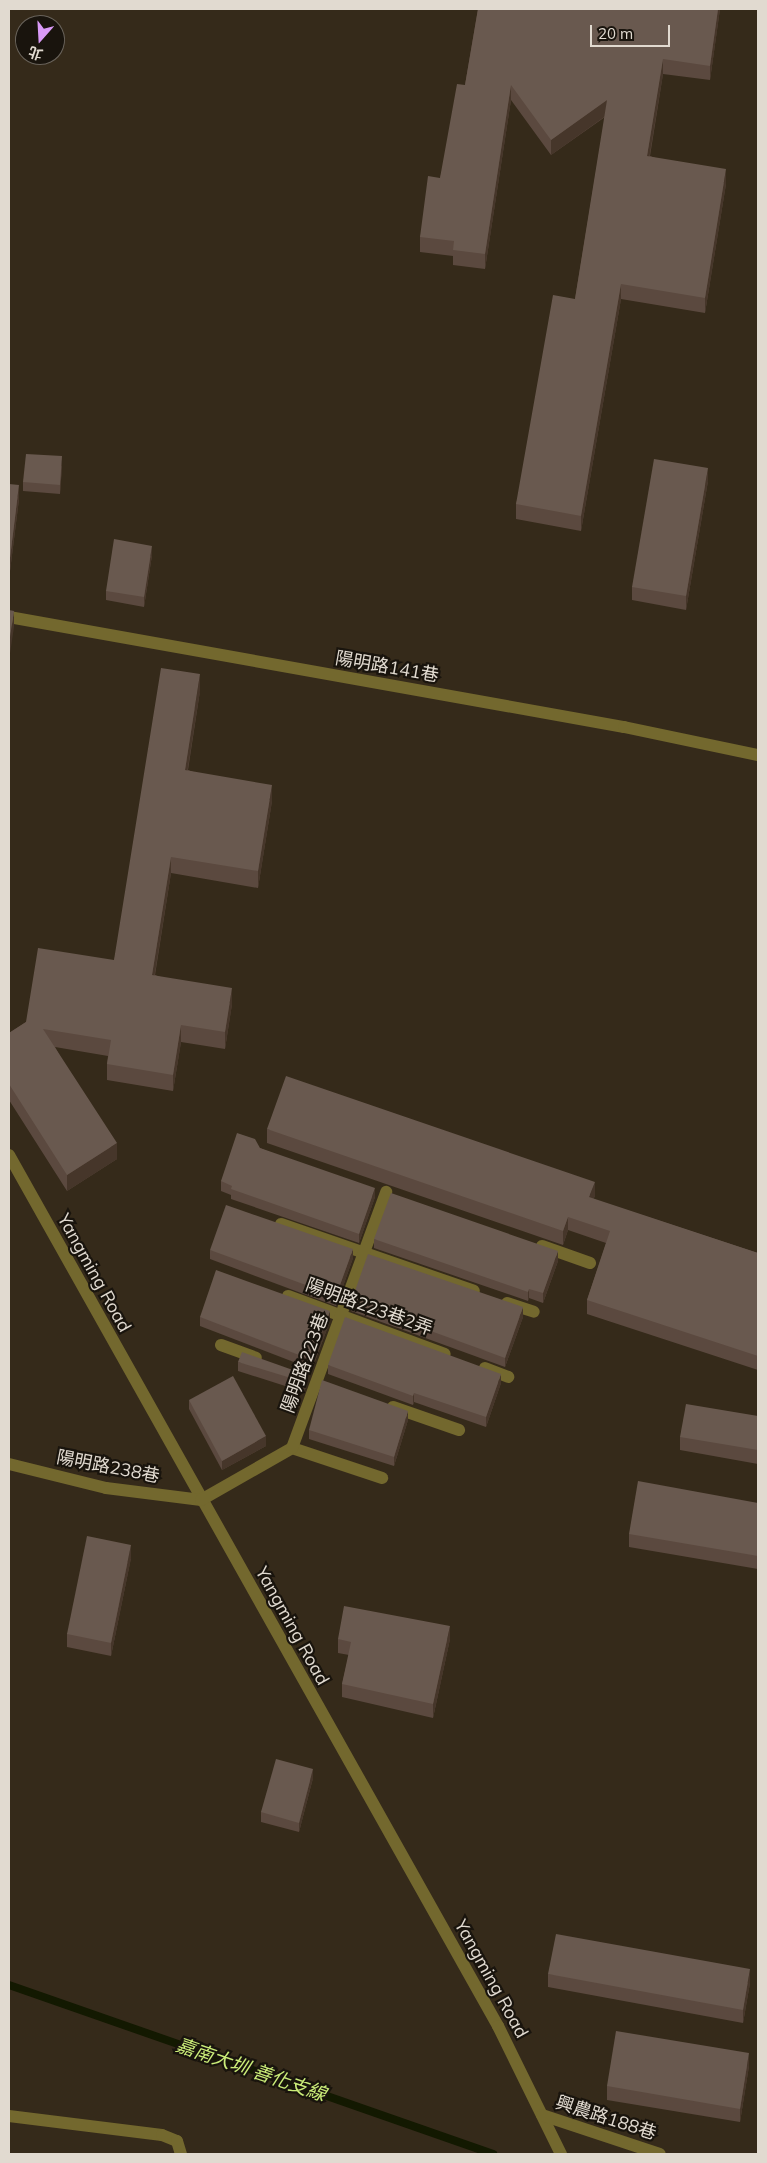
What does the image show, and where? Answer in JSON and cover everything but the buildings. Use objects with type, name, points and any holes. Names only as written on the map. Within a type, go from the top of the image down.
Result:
[{"type":"street","name":"陽明路141巷","points":[[9,617],[624,727],[758,755]]},
{"type":"street","name":"Yangming Road","points":[[9,1155],[498,2026],[561,2154]]},
{"type":"street","name":"陽明路223巷","points":[[292,1448],[322,1383],[342,1315],[391,1194],[369,1186]]},
{"type":"street","points":[[271,1221],[366,1252],[534,1312]]},
{"type":"street","points":[[526,1240],[590,1263]]},
{"type":"street","name":"陽明路223巷2弄","points":[[279,1293],[508,1377]]},
{"type":"street","points":[[221,1345],[265,1362]]},
{"type":"street","points":[[300,1375],[322,1383]]},
{"type":"street","points":[[383,1404],[458,1430]]},
{"type":"street","points":[[201,1500],[292,1448],[382,1478]]},
{"type":"street","name":"陽明路238巷","points":[[9,1464],[106,1488],[201,1500]]},
{"type":"street","points":[[9,2116],[162,2135],[177,2141],[181,2154]]},
{"type":"street","name":"興農路188巷","points":[[542,2116],[660,2154]]},
{"type":"waterway","name":"嘉南大圳 善化支線","points":[[9,1985],[493,2154]]}]
